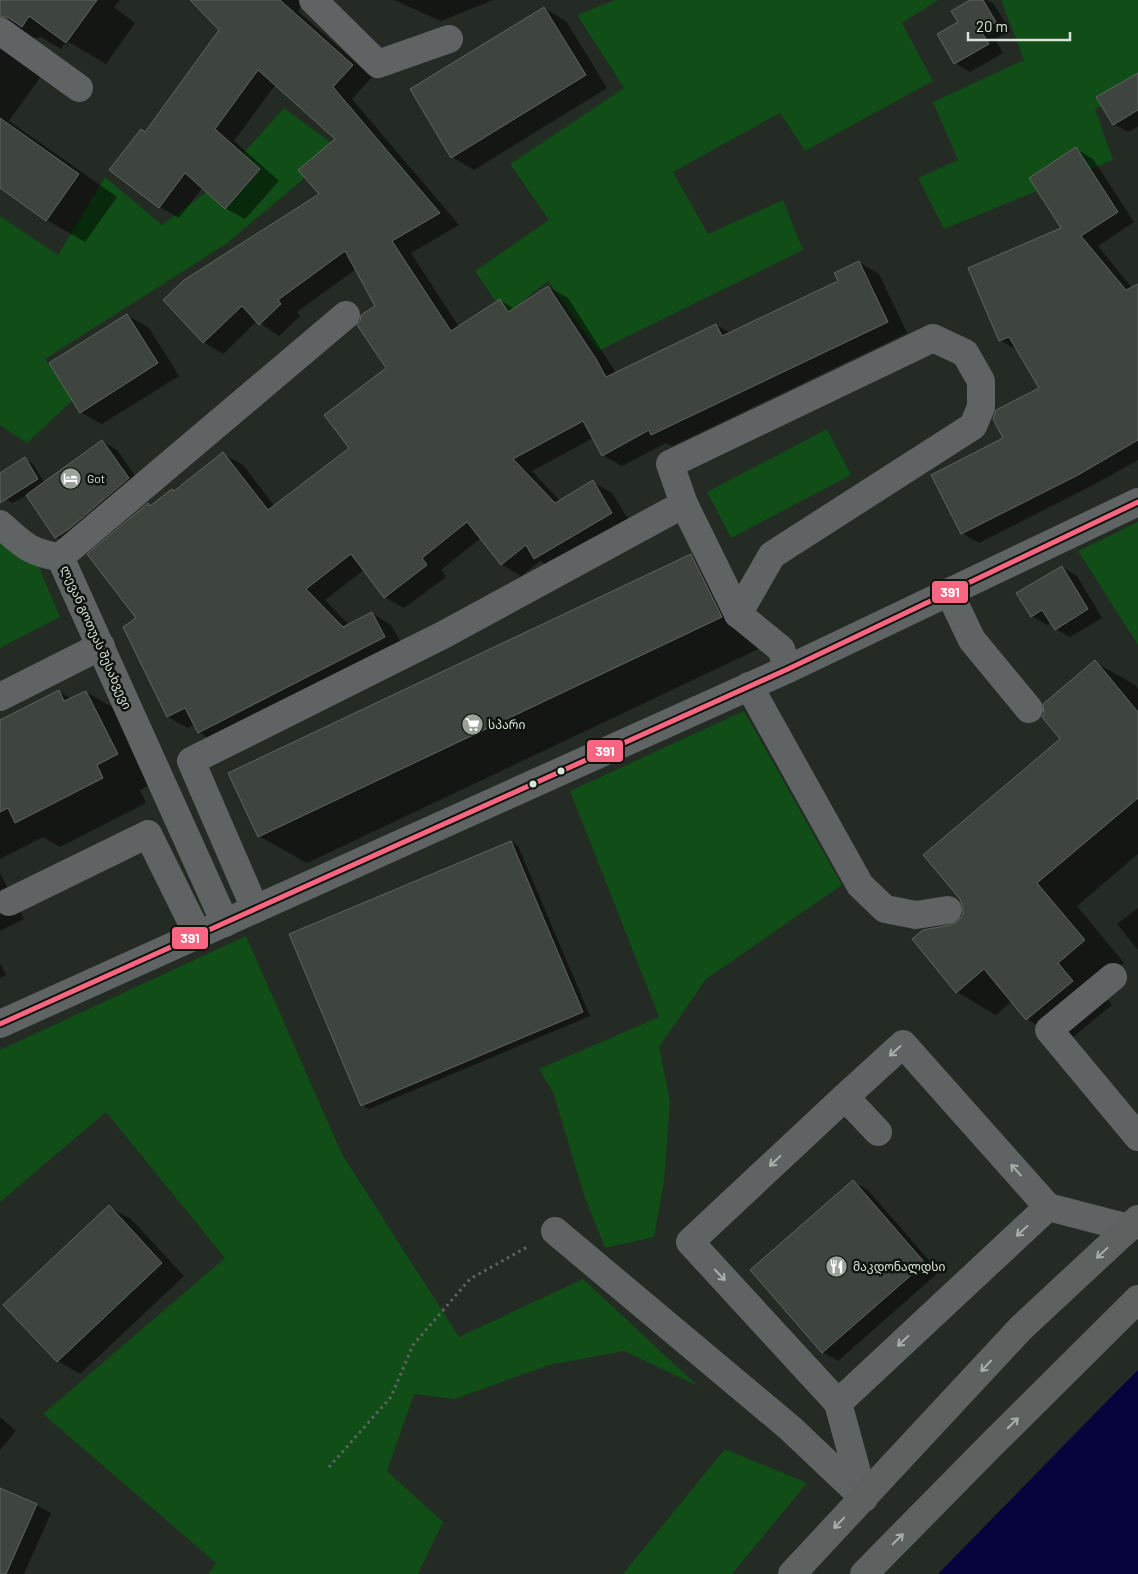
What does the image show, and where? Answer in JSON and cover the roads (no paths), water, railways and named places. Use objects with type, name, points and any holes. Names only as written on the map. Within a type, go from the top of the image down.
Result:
[{"type":"highway","points":[[792,1574],[1021,1328],[1134,1224]]},
{"type":"highway","points":[[864,1574],[1138,1300]]},
{"type":"street","points":[[313,0],[378,64],[449,39]]},
{"type":"street","points":[[0,30],[79,88]]},
{"type":"street","name":"ლევან გოთუას შესახვევი","points":[[225,923],[60,557],[346,315]]},
{"type":"street","points":[[738,614],[772,555],[973,426],[981,407],[981,381],[965,353],[933,338],[670,464],[684,504],[738,614],[781,649],[788,669]]},
{"type":"street","points":[[0,1024],[788,669],[1138,502]]},
{"type":"street","points":[[249,895],[191,762],[443,635],[684,504]]},
{"type":"street","points":[[0,524],[34,552],[60,557]]},
{"type":"street","points":[[949,592],[972,640],[1029,709]]},
{"type":"street","points":[[0,697],[101,646]]},
{"type":"street","points":[[749,686],[860,885],[884,909],[916,915],[948,910]]},
{"type":"street","points":[[9,902],[148,834],[198,935]]},
{"type":"street","points":[[1113,977],[1049,1030],[1138,1137]]},
{"type":"street","points":[[864,1498],[838,1404],[690,1242],[903,1044],[1048,1207],[1134,1224]]},
{"type":"street","points":[[844,1097],[878,1132]]},
{"type":"street","points":[[838,1404],[1048,1207]]},
{"type":"street","points":[[555,1232],[790,1428],[864,1498]]},
{"type":"place","name":"Got","points":[[71,478]]},
{"type":"place","name":"სპარი","points":[[472,724]]},
{"type":"place","name":"მაკდონალდსი","points":[[837,1266]]}]
